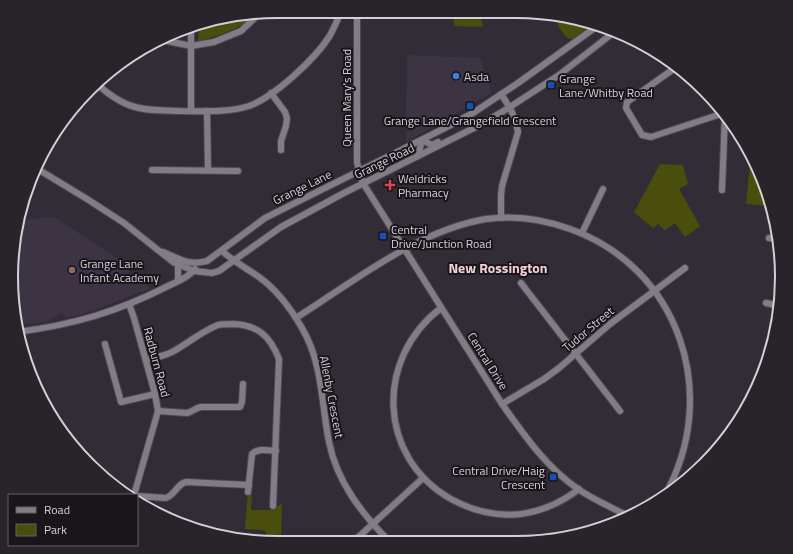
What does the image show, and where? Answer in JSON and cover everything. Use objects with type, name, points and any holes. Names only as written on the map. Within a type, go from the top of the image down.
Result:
[{"type":"street","points":[[101,87],[116,98],[138,108],[151,110],[207,111],[234,109],[249,106],[271,93],[294,75],[320,49],[329,37],[338,18]]},
{"type":"street","name":"Queen Mary's Road","points":[[357,18],[357,162],[364,183]]},
{"type":"street","points":[[170,42],[191,46],[214,42],[242,31],[254,19]]},
{"type":"street","name":"Grange Lane","points":[[198,263],[207,261],[222,251],[265,218],[473,113],[592,30]]},
{"type":"street","points":[[191,33],[191,111]]},
{"type":"street","name":"Grange Road","points":[[178,263],[194,271],[207,273],[219,271],[281,227],[364,183],[480,125],[510,107],[559,75],[609,36]]},
{"type":"street","points":[[672,70],[628,100],[626,108],[642,135],[651,137],[718,115]]},
{"type":"street","points":[[271,93],[285,112],[286,126],[281,140],[281,150]]},
{"type":"street","points":[[501,94],[510,107],[518,132],[502,186],[501,218]]},
{"type":"street","points":[[207,111],[208,170]]},
{"type":"street","points":[[722,190],[724,123]]},
{"type":"street","name":"Grange Lane","points":[[422,140],[432,145],[446,138],[457,137]]},
{"type":"street","points":[[418,156],[422,140]]},
{"type":"street","points":[[152,170],[238,171]]},
{"type":"street","points":[[24,331],[47,328],[87,319],[129,304],[194,271],[198,263],[178,263],[124,223],[41,171]]},
{"type":"street","name":"Central Drive","points":[[364,183],[502,404],[524,436],[552,467],[579,489],[622,513]]},
{"type":"street","points":[[582,233],[603,189]]},
{"type":"street","points":[[296,318],[404,249],[472,222],[501,218],[536,219],[582,233],[602,243],[618,254],[654,291],[665,307],[676,329],[684,352],[690,385],[690,411],[685,445],[670,485]]},
{"type":"street","name":"Allenby Crescent","points":[[222,251],[268,284],[279,295],[302,328],[316,361],[324,399],[330,444],[338,471],[353,499],[372,524],[384,536]]},
{"type":"street","points":[[178,263],[178,280]]},
{"type":"street","name":"Tudor Street","points":[[502,404],[544,379],[610,324],[685,268]]},
{"type":"street","points":[[521,283],[620,411]]},
{"type":"street","points":[[766,303],[773,305]]},
{"type":"street","name":"Radburn Road","points":[[129,304],[146,360],[158,411],[136,494]]},
{"type":"street","points":[[442,308],[423,323],[411,340],[400,363],[396,376],[394,393],[395,423],[398,435],[406,453],[423,478],[433,487],[457,503],[470,509],[497,515],[513,515],[542,509],[559,503],[579,489]]},
{"type":"street","points":[[146,360],[172,352],[219,325],[250,326],[258,329],[272,344],[278,359],[273,506]]},
{"type":"street","points":[[105,344],[121,402],[155,394]]},
{"type":"street","points":[[158,411],[190,413],[197,407],[201,406],[240,406],[242,402],[243,384]]},
{"type":"street","points":[[138,495],[166,498],[170,497],[182,482],[249,488],[252,454],[260,450],[276,450]]},
{"type":"street","points":[[359,536],[423,478]]},
{"type":"shaded area","points":[[407,55],[480,58],[492,93],[406,142]]},
{"type":"shaded area","name":"Grange Lane Infant Academy","points":[[54,217],[131,267],[127,272],[151,288],[92,311],[66,318],[62,313],[46,322],[22,324],[18,277],[20,243],[25,220]]},
{"type":"green space","points":[[481,18],[483,27],[454,26],[454,19]]},
{"type":"green space","points":[[248,20],[234,29],[220,35],[198,41],[199,31],[226,23]]},
{"type":"green space","points":[[558,21],[587,28],[573,39],[567,38],[558,26]]},
{"type":"green space","points":[[660,164],[683,165],[688,184],[679,189],[700,226],[685,237],[675,223],[665,230],[658,224],[653,228],[634,212]]},
{"type":"green space","points":[[750,166],[765,205],[746,204]]},
{"type":"green space","points":[[248,492],[252,493],[251,510],[275,510],[276,507],[282,504],[281,536],[266,535],[266,532],[262,530],[245,529]]},
{"type":"place","name":"Asda","points":[[456,76]]},
{"type":"place","name":"Grange Lane/Whitby Road","points":[[551,85]]},
{"type":"place","name":"Grange Lane/Grangefield Crescent","points":[[470,106]]},
{"type":"place","name":"Weldricks Pharmacy","points":[[390,185]]},
{"type":"place","name":"Central Drive/Junction Road","points":[[383,236]]},
{"type":"place","name":"Grange Lane Infant Academy","points":[[72,270]]},
{"type":"place","name":"Central Drive/Haig Crescent","points":[[553,477]]},
{"type":"district","name":"New Rossington","points":[[498,267]]}]
